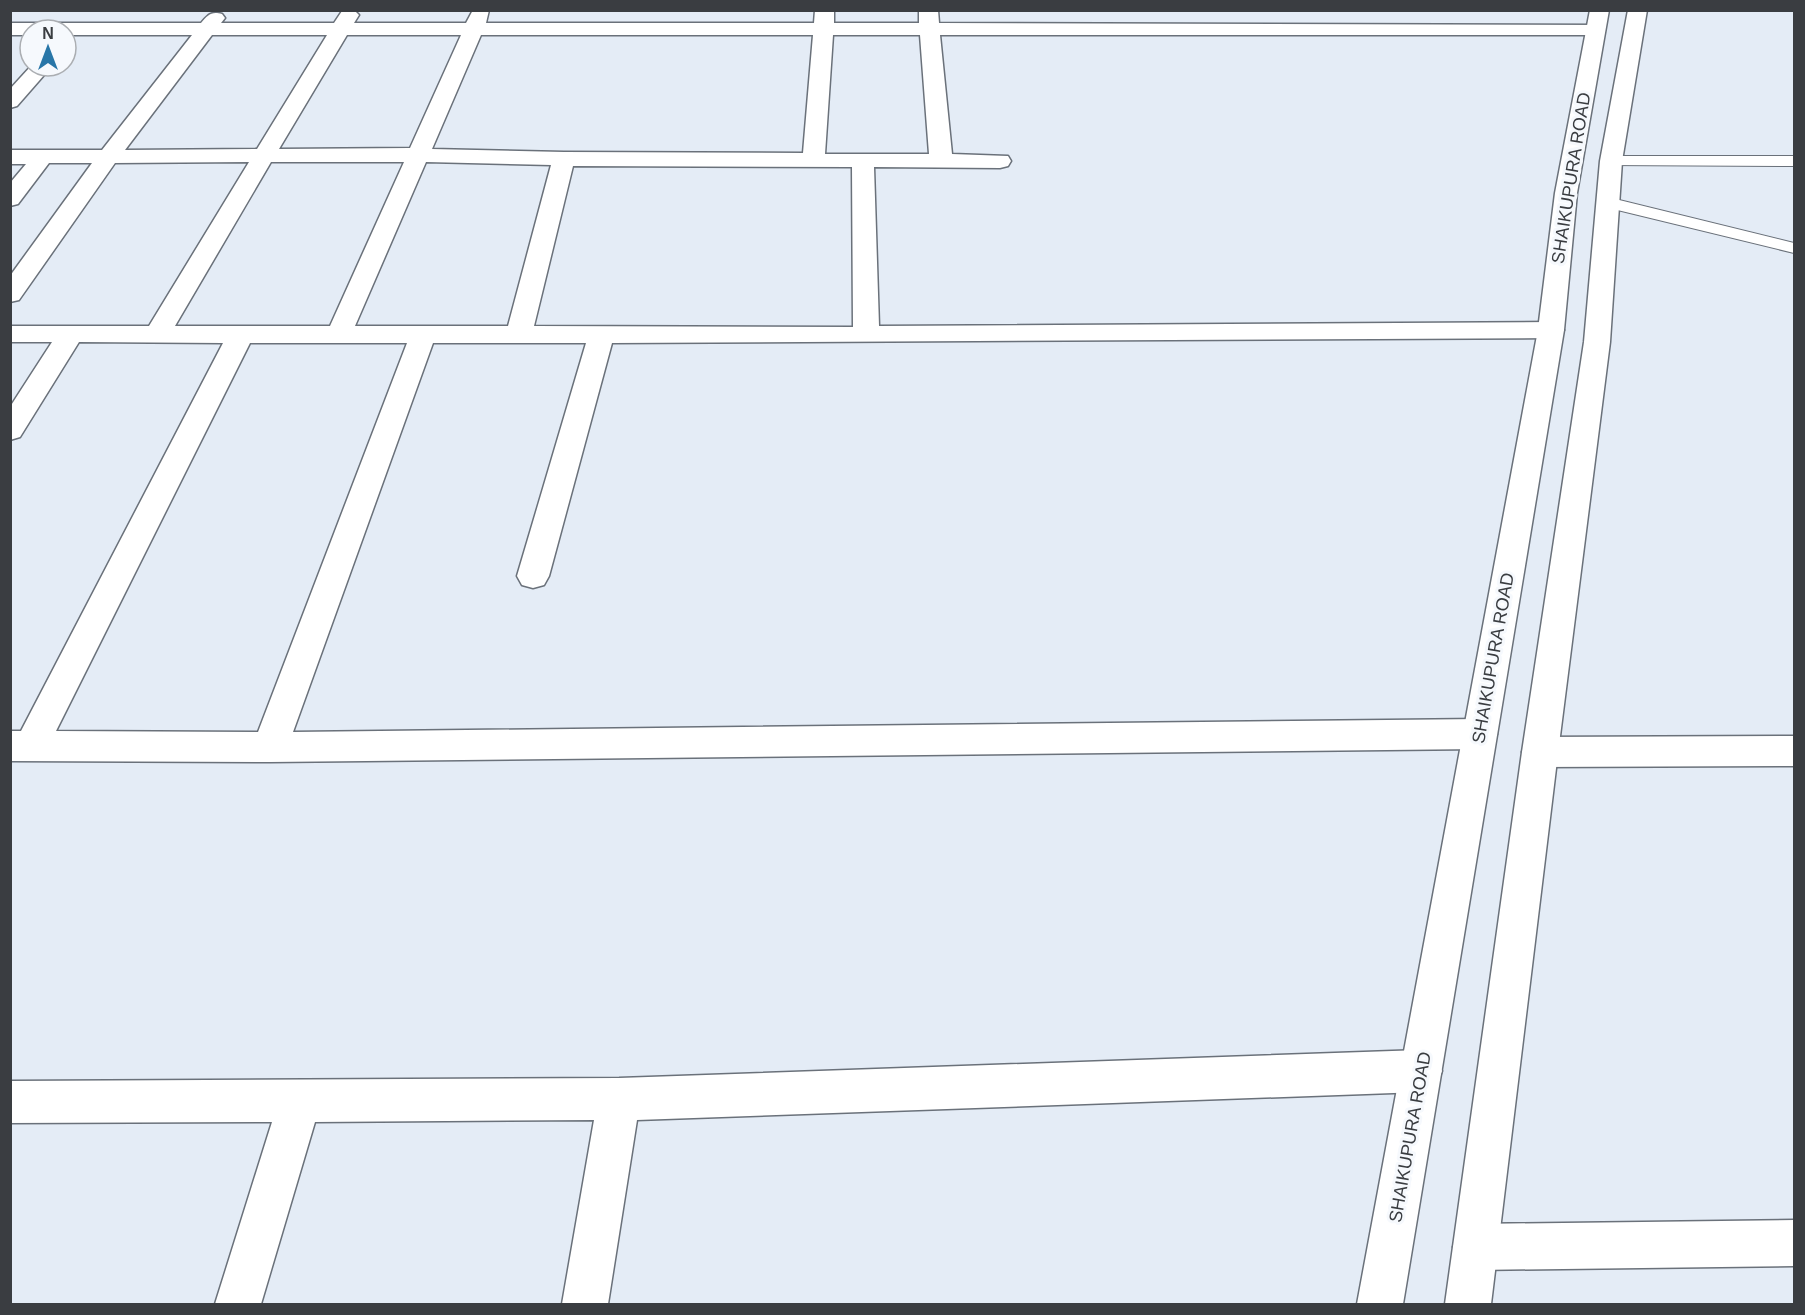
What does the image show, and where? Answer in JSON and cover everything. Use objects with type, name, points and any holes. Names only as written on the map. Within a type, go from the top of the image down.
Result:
[{"type":"main road","points":[[78,25],[92,10]]},
{"type":"main road","points":[[10,294],[109,156],[221,10]]},
{"type":"main road","points":[[157,334],[352,10]]},
{"type":"main road","points":[[593,30],[599,10]]},
{"type":"main road","points":[[709,30],[713,10]]},
{"type":"main road","name":"SHAIKUPURA ROAD","points":[[1468,1305],[1540,752],[1597,342],[1611,161],[1638,10]]},
{"type":"main road","points":[[78,34],[206,30],[340,30],[477,20],[593,30],[709,30],[824,20],[1598,20]]},
{"type":"main road","points":[[339,334],[477,20]]},
{"type":"main road","points":[[814,159],[824,20]]},
{"type":"main road","points":[[929,20],[941,160]]},
{"type":"main road","name":"SHAIKUPURA ROAD","points":[[1380,1305],[1551,330],[1566,193],[1598,20]]},
{"type":"main road","points":[[10,102],[31,78]]},
{"type":"main road","points":[[10,157],[419,155],[564,159],[1000,161]]},
{"type":"main road","points":[[10,199],[43,156]]},
{"type":"main road","points":[[519,334],[564,159]]},
{"type":"main road","points":[[863,159],[866,335]]},
{"type":"main road","points":[[10,334],[866,335],[1551,330]]},
{"type":"main road","points":[[10,430],[71,334]]},
{"type":"main road","points":[[241,334],[21,746],[270,747],[1480,734]]},
{"type":"main road","points":[[270,747],[423,334]]},
{"type":"main road","points":[[532,576],[601,335]]},
{"type":"main road","points":[[1540,752],[1794,751]]},
{"type":"main road","points":[[10,1102],[619,1099],[1421,1071]]},
{"type":"main road","points":[[585,1305],[619,1099]]},
{"type":"main road","points":[[238,1305],[300,1101]]},
{"type":"main road","points":[[1476,1247],[1794,1243]]},
{"type":"lane","points":[[1611,161],[1794,161]]},
{"type":"lane","points":[[1607,202],[1794,248]]}]
